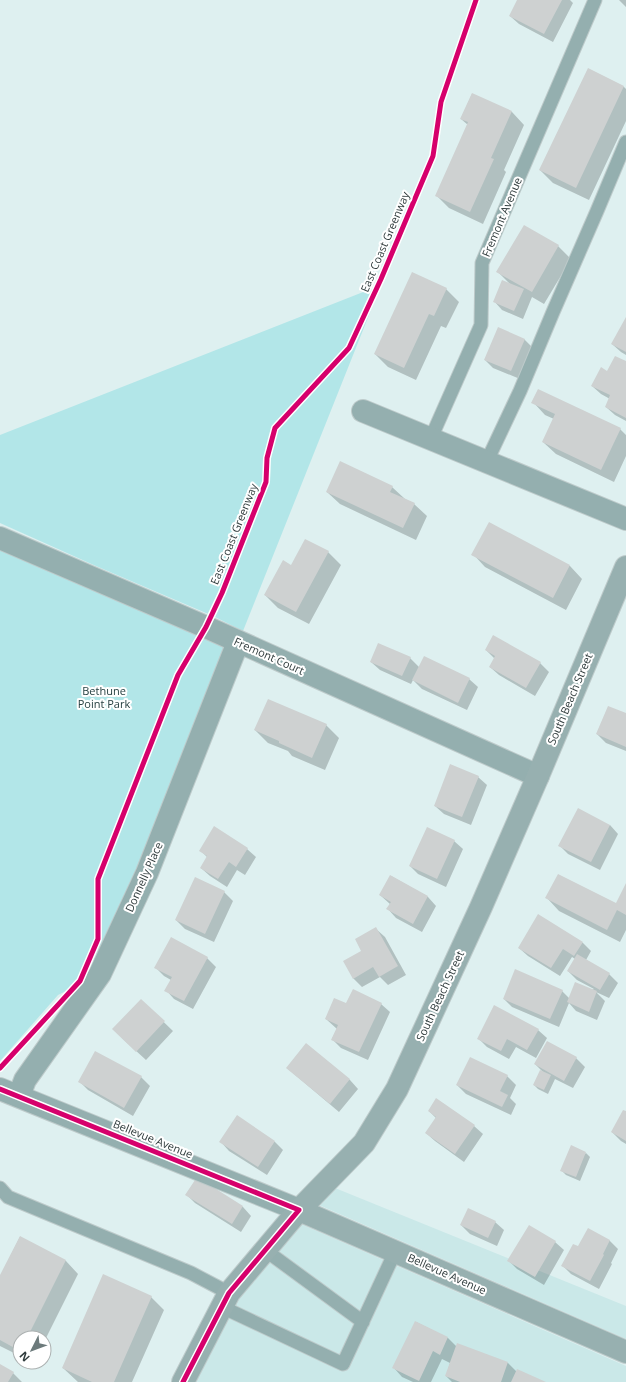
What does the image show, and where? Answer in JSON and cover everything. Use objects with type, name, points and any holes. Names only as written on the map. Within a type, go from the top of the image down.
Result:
[{"type":"street","points":[[363,411],[626,519]]},
{"type":"street","name":"Fremont Court","points":[[0,538],[206,627],[538,776]]},
{"type":"street","name":"South Beach Street","points":[[183,1382],[226,1300],[265,1250],[299,1210],[364,1143],[397,1089],[481,907],[626,567]]},
{"type":"street","name":"Donnelly Place","points":[[10,1092],[26,1080],[100,974],[148,873],[238,642]]},
{"type":"street","name":"Bellevue Avenue","points":[[10,1092],[299,1210],[626,1352]]},
{"type":"lane","name":"Fremont Avenue","points":[[431,438],[481,325],[482,263],[595,0]]},
{"type":"lane","points":[[487,461],[520,391],[626,142]]},
{"type":"lane","points":[[0,1188],[8,1197],[191,1273],[226,1300],[343,1364],[395,1252]]},
{"type":"lane","points":[[265,1250],[363,1322]]},
{"type":"shaded area","points":[[335,1188],[626,1306],[626,1339],[319,1205]]},
{"type":"shaded area","points":[[301,1224],[626,1366],[626,1382],[196,1382],[239,1298]]},
{"type":"green space","points":[[381,285],[243,631],[213,616],[0,523],[0,435]]},
{"type":"green space","name":"Bethune Point Park","points":[[0,535],[238,642],[100,974],[58,995],[0,1061]]},
{"type":"building","points":[[517,0],[562,0],[544,34],[509,16]]},
{"type":"building","points":[[588,68],[624,86],[576,188],[539,170]]},
{"type":"building","points":[[472,93],[512,111],[491,158],[494,159],[470,212],[435,196],[468,122],[460,119]]},
{"type":"building","points":[[524,225],[559,245],[532,292],[496,272]]},
{"type":"building","points":[[412,272],[447,288],[434,316],[429,314],[404,368],[374,354]]},
{"type":"building","points":[[502,280],[524,289],[514,311],[493,302]]},
{"type":"building","points":[[626,317],[626,352],[611,344]]},
{"type":"building","points":[[498,327],[525,339],[511,371],[484,360]]},
{"type":"building","points":[[615,356],[626,361],[626,418],[605,407],[610,395],[591,386],[601,367],[607,371]]},
{"type":"building","points":[[538,389],[621,428],[601,470],[542,442],[555,414],[531,403]]},
{"type":"building","points":[[340,461],[393,486],[390,492],[415,503],[403,528],[326,492]]},
{"type":"building","points":[[489,522],[570,565],[553,598],[471,555]]},
{"type":"building","points":[[305,539],[329,551],[296,612],[264,595],[283,560],[291,565]]},
{"type":"building","points":[[493,635],[541,662],[526,688],[489,667],[495,656],[485,650]]},
{"type":"building","points":[[378,643],[411,657],[402,676],[370,662]]},
{"type":"building","points":[[424,656],[470,678],[458,703],[412,680]]},
{"type":"building","points":[[268,699],[327,724],[312,758],[254,730]]},
{"type":"building","points":[[608,706],[626,713],[626,747],[596,734]]},
{"type":"building","points":[[450,764],[479,776],[462,817],[434,806]]},
{"type":"building","points":[[578,808],[610,825],[591,862],[558,846]]},
{"type":"building","points":[[214,826],[248,848],[236,867],[229,862],[218,879],[200,868],[207,856],[199,851]]},
{"type":"building","points":[[427,827],[455,840],[437,879],[409,866]]},
{"type":"building","points":[[558,874],[616,903],[626,883],[626,915],[617,910],[607,930],[545,898]]},
{"type":"building","points":[[390,875],[428,896],[413,924],[386,909],[391,902],[379,895]]},
{"type":"building","points":[[195,877],[225,891],[205,934],[175,920]]},
{"type":"building","points":[[538,914],[583,942],[574,956],[563,949],[551,968],[518,948]]},
{"type":"building","points":[[376,927],[398,966],[379,977],[373,967],[353,979],[343,961],[361,951],[355,939]]},
{"type":"building","points":[[171,937],[208,957],[184,1001],[164,991],[172,977],[154,968]]},
{"type":"building","points":[[577,954],[610,973],[600,990],[567,971]]},
{"type":"building","points":[[515,969],[563,990],[550,1019],[503,999]]},
{"type":"building","points":[[575,982],[597,991],[589,1012],[567,1002]]},
{"type":"building","points":[[353,989],[382,1003],[359,1052],[331,1040],[338,1025],[325,1019],[334,998],[346,1003]]},
{"type":"building","points":[[141,999],[165,1021],[136,1052],[112,1029]]},
{"type":"building","points":[[494,1005],[539,1029],[527,1050],[507,1039],[501,1051],[477,1039]]},
{"type":"building","points":[[547,1041],[577,1057],[564,1081],[534,1064]]},
{"type":"building","points":[[306,1043],[350,1079],[330,1104],[286,1068]]},
{"type":"building","points":[[95,1051],[142,1076],[124,1108],[78,1082]]},
{"type":"building","points":[[470,1057],[508,1075],[500,1091],[508,1095],[502,1107],[456,1085]]},
{"type":"building","points":[[540,1070],[551,1075],[544,1090],[533,1085]]},
{"type":"building","points":[[436,1098],[475,1125],[455,1154],[425,1133],[436,1117],[428,1111]]},
{"type":"building","points":[[623,1110],[626,1111],[626,1141],[611,1132]]},
{"type":"building","points":[[237,1115],[275,1141],[258,1167],[219,1142]]},
{"type":"building","points":[[571,1145],[586,1152],[576,1177],[560,1171]]},
{"type":"building","points":[[197,1177],[243,1206],[232,1224],[185,1195]]},
{"type":"building","points":[[468,1208],[496,1221],[488,1238],[460,1225]]},
{"type":"building","points":[[529,1225],[556,1241],[535,1277],[507,1261]]},
{"type":"building","points":[[588,1228],[610,1240],[590,1281],[561,1266],[573,1244],[578,1246]]},
{"type":"building","points":[[20,1236],[66,1260],[31,1330],[12,1330],[12,1347],[0,1340],[0,1275]]},
{"type":"building","points":[[103,1274],[152,1296],[114,1382],[92,1382],[62,1368]]},
{"type":"building","points":[[415,1321],[448,1337],[440,1355],[433,1351],[419,1381],[392,1368]]},
{"type":"building","points":[[457,1343],[508,1362],[501,1382],[460,1382],[445,1376]]},
{"type":"building","points":[[0,1364],[14,1372],[8,1382],[0,1382]]},
{"type":"building","points":[[517,1369],[546,1382],[511,1382]]},
{"type":"cycle path","name":"East Coast Greenway","points":[[0,1068],[80,981],[98,939],[98,879],[178,675],[206,627],[222,593],[266,482],[267,458],[275,428],[349,348],[381,279],[433,156],[441,102],[476,0]]},
{"type":"cycle path","points":[[0,1089],[299,1210],[229,1293],[183,1382]]}]
